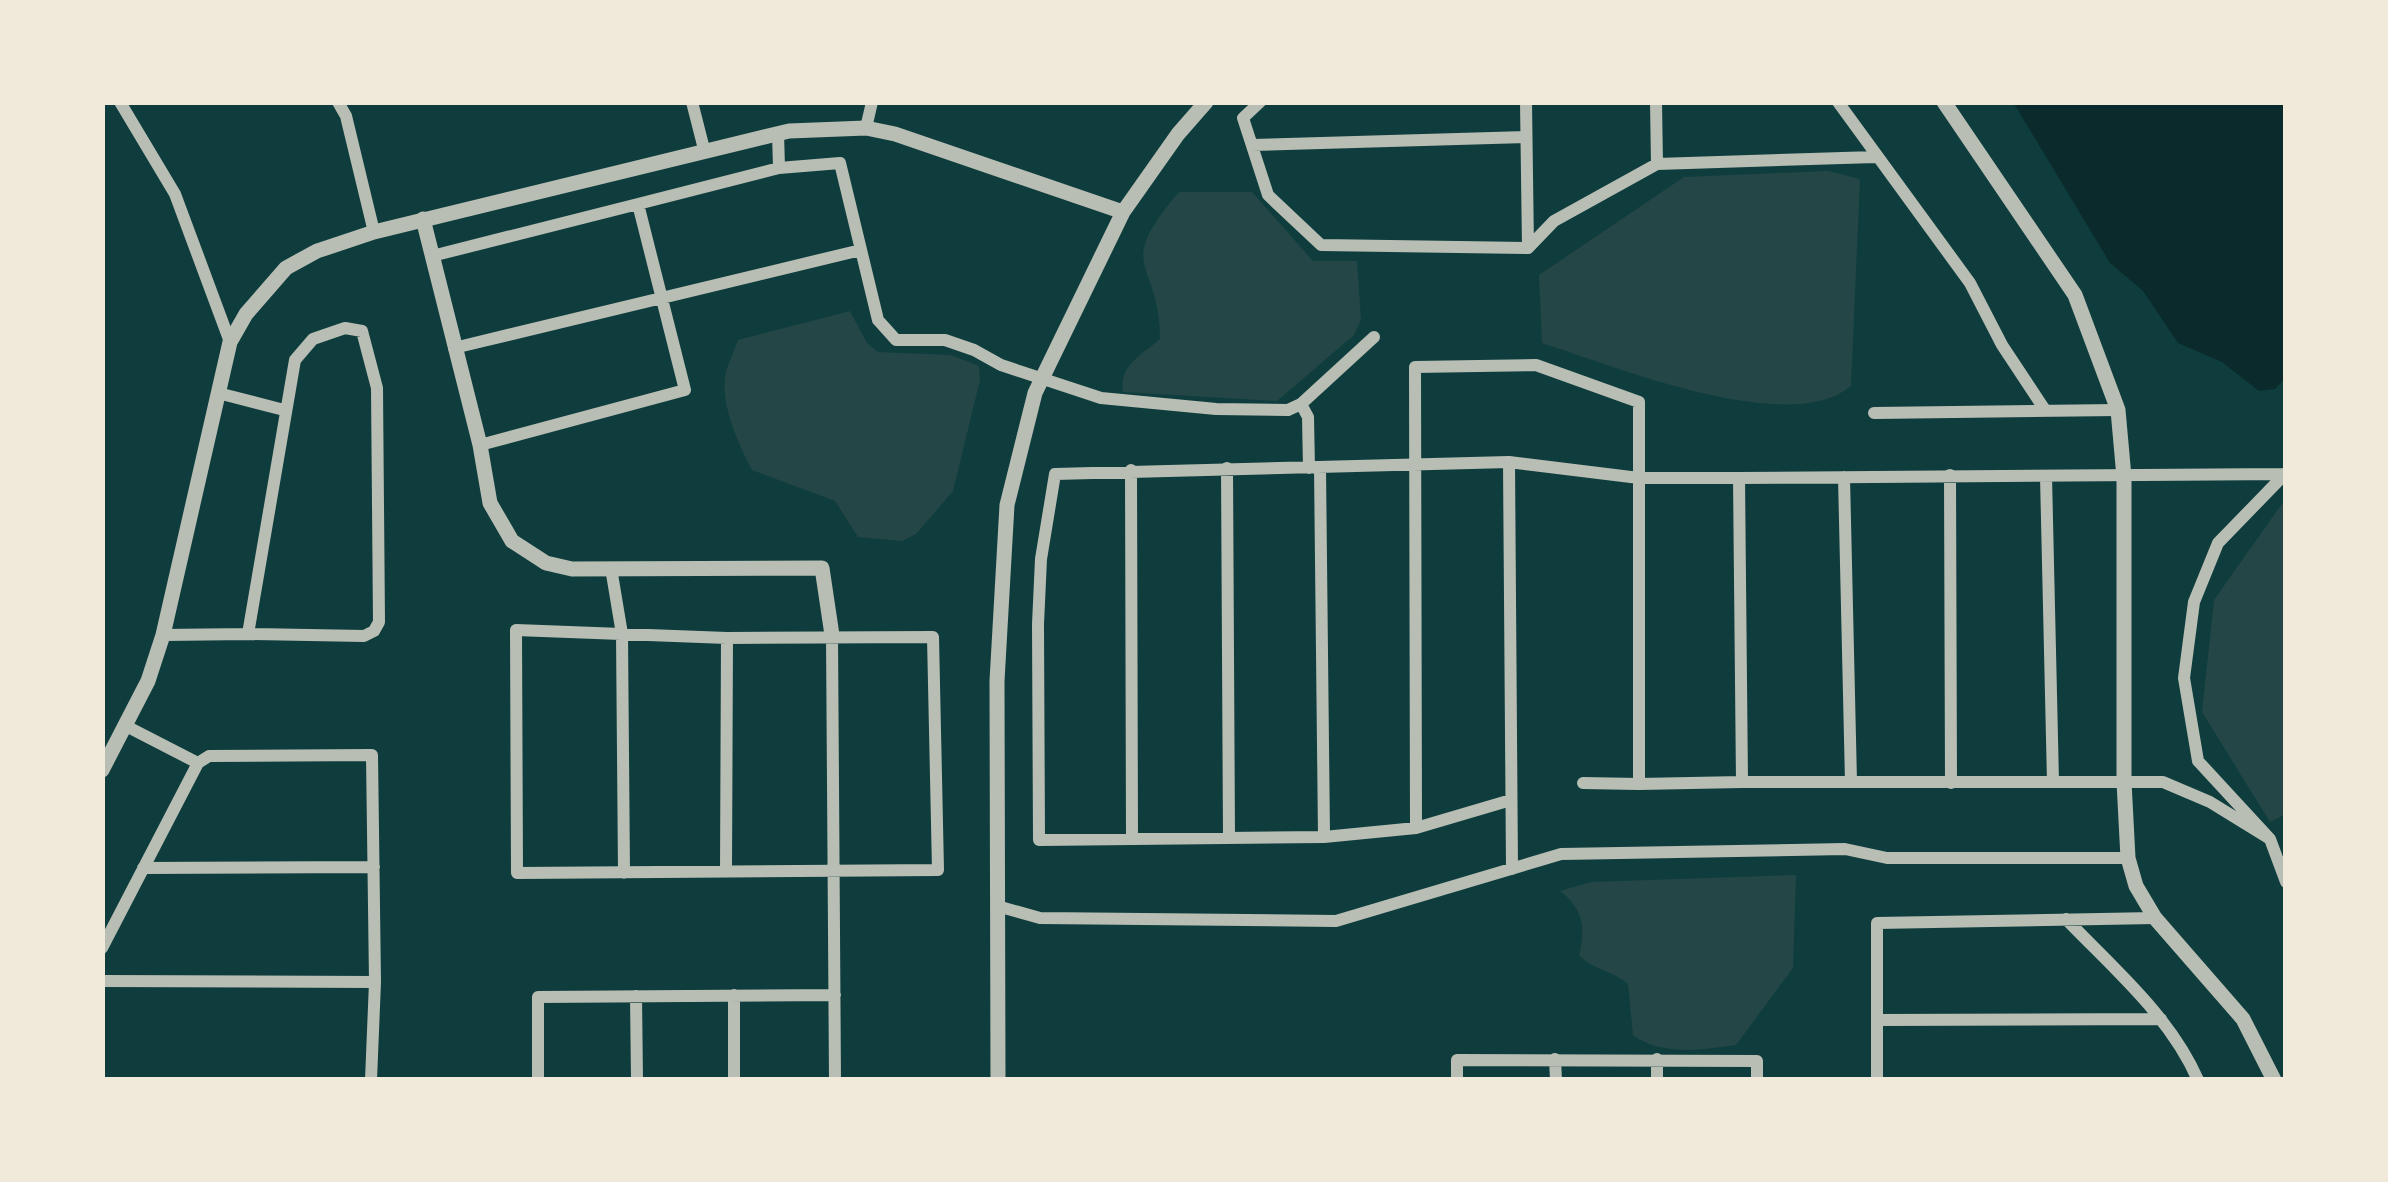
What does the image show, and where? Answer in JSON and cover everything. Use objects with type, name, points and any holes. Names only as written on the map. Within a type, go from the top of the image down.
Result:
[{"type":"street","points":[[120,102],[175,194],[230,342]]},
{"type":"street","points":[[338,102],[346,116],[374,232]]},
{"type":"street","points":[[692,102],[704,149]]},
{"type":"street","points":[[866,128],[872,102]]},
{"type":"street","points":[[998,1080],[997,681],[1007,505],[1035,394],[1123,212],[1206,102]]},
{"type":"street","points":[[1260,102],[1243,118],[1268,195],[1322,245],[1528,248],[1554,220],[1657,164],[1875,157]]},
{"type":"street","points":[[1526,102],[1528,248]]},
{"type":"street","points":[[1656,102],[1657,164]]},
{"type":"street","points":[[1838,102],[1970,283],[2002,345],[2045,410]]},
{"type":"street","points":[[1944,102],[2075,295],[2118,410],[2123,477],[2124,782],[2128,858],[2136,886],[2155,918],[2242,1019],[2274,1080]]},
{"type":"street","points":[[102,770],[148,680],[163,635],[230,342],[246,314],[286,268],[317,251],[423,219],[704,149],[778,133],[866,128],[1123,212]]},
{"type":"street","points":[[778,133],[779,168]]},
{"type":"street","points":[[1252,146],[1526,137]]},
{"type":"street","points":[[432,256],[779,168],[840,164],[878,320],[896,340],[945,340],[1001,365],[1101,398],[1216,409],[1288,410],[1374,338]]},
{"type":"street","points":[[480,445],[685,390],[638,204]]},
{"type":"street","points":[[423,219],[490,503],[512,541],[546,563],[572,568],[822,568],[832,635],[830,873],[835,1080]]},
{"type":"street","points":[[454,348],[861,250]]},
{"type":"street","points":[[163,635],[364,636],[374,632],[379,622],[377,388],[362,332],[345,328],[313,338],[295,360],[248,634]]},
{"type":"street","points":[[1416,828],[1415,368],[1536,365],[1639,402],[1639,784]]},
{"type":"street","points":[[218,393],[284,410]]},
{"type":"street","points":[[1300,404],[1307,417],[1314,468],[1324,837]]},
{"type":"street","points":[[1874,413],[2118,410]]},
{"type":"street","points":[[1509,462],[1512,869]]},
{"type":"street","points":[[1511,800],[1416,828],[1324,837],[1039,840],[1041,559],[1055,474],[1509,462],[1639,478],[2286,473]]},
{"type":"street","points":[[1227,468],[1229,838]]},
{"type":"street","points":[[1131,470],[1132,839]]},
{"type":"street","points":[[2286,473],[2218,543],[2194,602],[2184,678],[2198,761],[2270,839],[2286,882]]},
{"type":"street","points":[[1950,475],[1951,783]]},
{"type":"street","points":[[2046,476],[2053,782]]},
{"type":"street","points":[[1844,477],[1851,782]]},
{"type":"street","points":[[1739,478],[1742,782]]},
{"type":"street","points":[[611,568],[622,634],[624,873]]},
{"type":"street","points":[[516,630],[727,638],[933,637],[938,870],[517,873],[516,630]]},
{"type":"street","points":[[726,872],[727,638]]},
{"type":"street","points":[[126,726],[198,763]]},
{"type":"street","points":[[102,948],[198,763],[209,756],[372,755],[376,982],[371,1080]]},
{"type":"street","points":[[1583,783],[2163,782],[2210,802],[2270,839]]},
{"type":"street","points":[[2270,839],[2286,831]]},
{"type":"street","points":[[998,906],[1040,918],[1336,921],[1561,854],[1845,849],[1887,859],[2128,858]]},
{"type":"street","points":[[143,868],[374,867]]},
{"type":"street","points":[[1877,1080],[1877,923],[2155,918]]},
{"type":"street","points":[[2066,920],[2161,1018],[2198,1080]]},
{"type":"street","points":[[102,981],[376,982]]},
{"type":"street","points":[[734,995],[734,1080]]},
{"type":"street","points":[[538,1080],[538,997],[835,995]]},
{"type":"street","points":[[636,996],[637,1080]]},
{"type":"street","points":[[1878,1020],[2161,1018]]},
{"type":"street","points":[[1556,1059],[1556,1080]]},
{"type":"street","points":[[1457,1080],[1457,1060],[1556,1059],[1757,1061],[1757,1080]]},
{"type":"street","points":[[1657,1059],[1657,1080]]},
{"type":"shaded area","points":[[2013,102],[2286,102],[2286,377],[2275,389],[2259,391],[2222,362],[2178,343],[2143,291],[2110,263]]},
{"type":"shaded area","points":[[1828,171],[1860,179],[1851,386],[1823,400],[1745,401],[1655,380],[1542,343],[1539,275],[1684,177]]},
{"type":"shaded area","points":[[1179,192],[1252,192],[1313,261],[1357,261],[1361,320],[1354,335],[1277,401],[1123,392],[1128,368],[1160,339],[1144,252],[1159,217]]},
{"type":"shaded area","points":[[850,311],[867,343],[878,352],[951,355],[979,366],[980,380],[953,491],[916,534],[902,541],[858,537],[835,501],[752,470],[728,413],[725,377],[738,340]]},
{"type":"shaded area","points":[[2286,498],[2286,814],[2270,822],[2202,712],[2214,600]]},
{"type":"shaded area","points":[[1796,875],[1793,968],[1736,1045],[1696,1050],[1668,1049],[1633,1035],[1628,984],[1579,955],[1581,919],[1560,891],[1591,882]]}]
